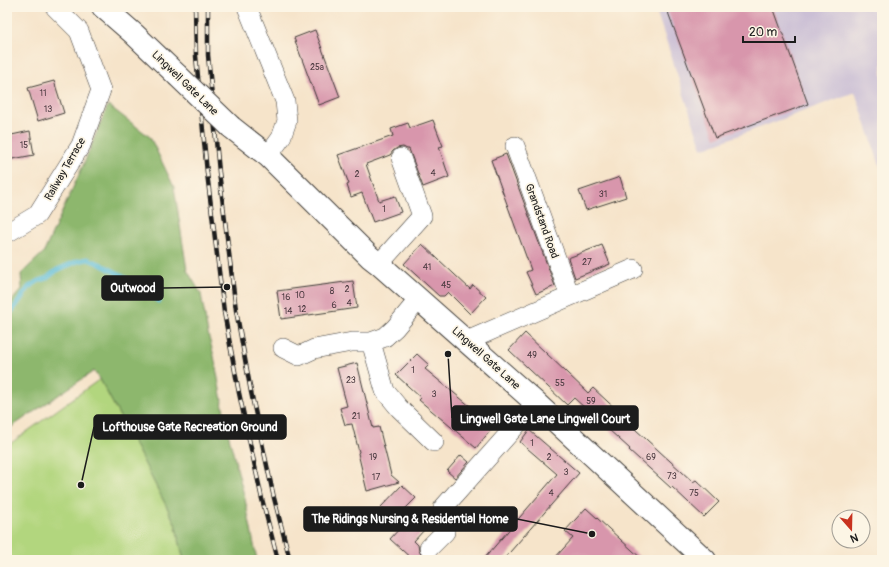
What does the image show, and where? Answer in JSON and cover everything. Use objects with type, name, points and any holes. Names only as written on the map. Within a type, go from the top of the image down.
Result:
[{"type":"street","name":"Railway Terrace","points":[[7,233],[37,215],[81,145],[101,90],[79,31],[55,7]]},
{"type":"street","name":"Lingwell Gate Lane","points":[[103,7],[134,34],[232,127],[268,156],[370,257],[536,403],[705,560]]},
{"type":"street","points":[[247,7],[285,101],[287,121],[281,138],[268,156]]},
{"type":"street","name":"Grandstand Road","points":[[515,146],[570,296]]},
{"type":"street","points":[[379,264],[422,216],[401,158]]},
{"type":"street","points":[[467,341],[633,269]]},
{"type":"street","points":[[283,348],[299,356],[314,349],[352,342],[371,342],[385,337],[395,328],[419,299]]},
{"type":"street","points":[[371,342],[385,391],[399,408],[434,442]]},
{"type":"street","points":[[429,548],[451,537],[443,508],[536,403]]},
{"type":"shaded area","points":[[655,7],[882,7],[882,172],[855,92],[702,149]]},
{"type":"green space","points":[[108,105],[150,137],[174,187],[187,270],[201,294],[227,429],[245,499],[257,560],[184,560],[175,523],[100,379],[94,371],[7,430],[7,306],[22,289],[21,274],[44,252],[85,161]]},
{"type":"green space","points":[[100,379],[175,523],[184,560],[7,560],[7,446]]},
{"type":"building","points":[[666,7],[773,7],[808,104],[715,138]]},
{"type":"building","points":[[315,30],[340,97],[319,105],[294,38]]},
{"type":"building","points":[[54,81],[64,113],[38,121],[28,88]]},
{"type":"building","points":[[433,120],[443,146],[439,147],[449,177],[423,187],[409,149],[403,147],[397,148],[390,155],[366,164],[379,201],[395,196],[401,212],[373,222],[362,193],[351,197],[347,185],[349,184],[338,155],[393,136],[391,129],[408,123],[410,128]]},
{"type":"building","points":[[30,131],[34,155],[7,160],[7,136]]},
{"type":"building","points":[[506,154],[555,286],[536,294],[526,272],[531,270],[491,160]]},
{"type":"building","points":[[620,177],[626,197],[586,210],[579,191]]},
{"type":"building","points":[[422,244],[470,289],[473,285],[486,297],[470,314],[448,292],[444,296],[439,296],[404,264]]},
{"type":"building","points":[[602,245],[610,264],[575,278],[568,258]]},
{"type":"building","points":[[353,281],[357,308],[281,319],[277,291]]},
{"type":"building","points":[[525,333],[588,393],[593,388],[693,482],[696,480],[719,502],[704,517],[629,450],[630,449],[574,398],[567,405],[509,350]]},
{"type":"building","points":[[417,354],[429,365],[425,369],[494,426],[476,448],[419,400],[421,398],[396,375]]},
{"type":"building","points":[[357,363],[373,428],[379,427],[391,475],[399,482],[367,491],[352,424],[345,425],[340,408],[347,406],[337,368]]},
{"type":"building","points":[[529,430],[579,473],[503,560],[483,560],[557,474],[520,442]]},
{"type":"building","points":[[461,455],[469,462],[455,478],[447,471]]},
{"type":"building","points":[[402,485],[416,498],[404,510],[425,529],[414,541],[418,545],[422,556],[426,558],[433,558],[435,560],[413,560],[390,539],[401,527],[381,507]]},
{"type":"building","points":[[586,508],[643,560],[553,560],[573,538],[565,531]]},
{"type":"waterway","points":[[7,317],[29,287],[38,281],[47,278],[57,270],[78,261],[88,259],[119,274],[159,301]]},
{"type":"railway","points":[[195,7],[196,56],[207,173],[224,312],[239,393],[262,499],[278,560]]},
{"type":"railway","points":[[208,7],[208,55],[219,172],[236,310],[251,392],[274,498],[290,560]]},
{"type":"place","name":"Outwood","points":[[227,287]]},
{"type":"place","name":"Lingwell Gate Lane Lingwell Court","points":[[448,354]]},
{"type":"place","name":"Lofthouse Gate Recreation Ground","points":[[81,485]]},
{"type":"place","name":"The Ridings Nursing & Residential Home","points":[[592,534]]}]
